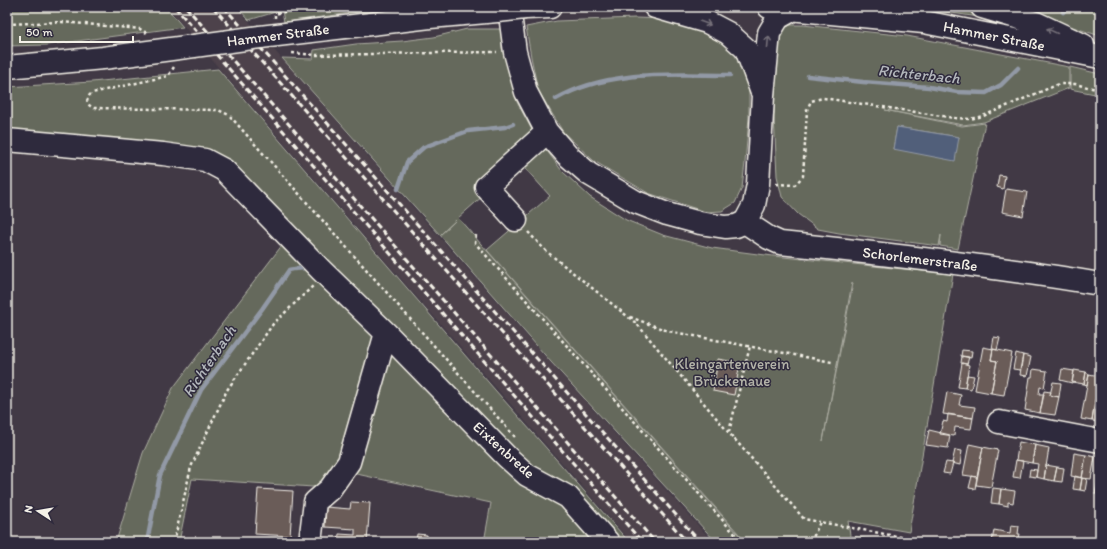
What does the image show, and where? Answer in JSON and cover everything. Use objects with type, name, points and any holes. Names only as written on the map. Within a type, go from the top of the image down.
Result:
[{"type":"main road","name":"Hammer Straße","points":[[7,66],[103,58],[268,36],[430,17],[510,9],[550,7]]},
{"type":"main road","points":[[655,7],[707,22],[728,33],[746,49],[763,95]]},
{"type":"main road","name":"Hammer Straße","points":[[769,7],[924,22],[1100,57]]},
{"type":"main road","points":[[982,7],[1036,24],[1100,53]]},
{"type":"main road","points":[[510,9],[515,52],[526,92],[547,132],[567,155],[589,174],[636,202],[667,214],[700,223],[725,227],[736,226],[745,222],[754,205],[758,184],[768,33],[778,18],[794,9]]},
{"type":"main road","points":[[516,220],[486,187],[547,132]]},
{"type":"main road","points":[[7,140],[163,154],[205,160],[224,170],[325,274],[386,333],[349,462],[330,489],[315,502],[310,542]]},
{"type":"main road","name":"Schorlemerstraße","points":[[745,222],[769,238],[780,243],[1028,272],[1100,284]]},
{"type":"main road","name":"Eixtenbrede","points":[[386,333],[507,457],[528,475],[568,497],[608,542]]},
{"type":"main road","points":[[999,422],[1100,441]]},
{"type":"path","points":[[306,7],[275,14],[268,36],[278,52],[316,55],[515,52]]},
{"type":"path","points":[[1077,7],[1086,9],[1090,7]]},
{"type":"path","points":[[7,24],[62,22],[140,29],[147,33]]},
{"type":"path","points":[[184,47],[168,76],[92,93],[87,99],[88,103],[94,108],[218,110],[229,115],[517,439]]},
{"type":"path","points":[[758,184],[795,185],[803,176],[807,110],[812,101],[823,98],[970,119],[983,116],[1059,84],[1075,84],[1100,90]]},
{"type":"path","points":[[516,220],[546,251],[637,324],[804,519],[906,538],[905,542]]},
{"type":"path","points":[[476,234],[475,243],[742,542]]},
{"type":"path","points":[[174,542],[191,467],[228,390],[273,324],[325,274]]},
{"type":"path","points":[[627,316],[668,331],[832,362]]},
{"type":"path","points":[[729,433],[750,346]]},
{"type":"path","points":[[811,542],[820,522]]},
{"type":"shaded area","points":[[168,7],[236,7],[554,367],[713,542],[631,542],[376,250]]},
{"type":"green space","points":[[7,7],[166,7],[183,27],[47,45],[7,46]]},
{"type":"green space","points":[[237,7],[396,7],[284,22],[282,10],[249,20]]},
{"type":"green space","points":[[910,7],[955,7],[980,13],[979,17]]},
{"type":"green space","points":[[1011,7],[1100,7],[1100,36]]},
{"type":"green space","points":[[635,18],[666,19],[687,24],[731,45],[741,58],[749,84],[749,117],[742,188],[735,203],[722,211],[706,212],[648,193],[594,161],[563,132],[538,90],[526,27],[557,21]]},
{"type":"green space","points":[[790,25],[803,25],[907,36],[1069,67],[1069,88],[984,122],[963,125],[885,110],[962,126],[985,123],[958,249],[940,246],[941,235],[939,246],[818,229],[798,214],[782,197],[777,176],[774,116],[777,39],[782,30]],"holes":[[[897,127],[959,138],[893,149]]]},
{"type":"green space","name":"Kleingartenverein Brückenaue","points":[[467,29],[501,29],[502,48],[517,102],[533,132],[562,171],[590,197],[626,220],[663,235],[712,248],[773,256],[953,274],[909,532],[848,521],[851,542],[746,542],[487,250],[550,196],[524,167],[484,195],[458,218],[745,542],[716,542],[551,362],[282,58],[313,59],[314,50],[356,44],[434,37]],"holes":[[[852,283],[853,283],[823,441]]]},
{"type":"green space","points":[[1070,67],[1100,74],[1100,95],[1070,89]]},
{"type":"green space","points":[[218,69],[495,390],[629,542],[613,542],[530,473],[226,166],[7,136],[7,87],[92,82]]},
{"type":"green space","points":[[286,240],[374,336],[344,462],[330,481],[313,487],[192,479],[179,542],[116,542],[143,453],[173,388]]},
{"type":"green space","points":[[391,348],[555,492],[604,542],[484,542],[491,503],[352,473]]},
{"type":"green space","points":[[850,536],[888,542],[851,542]]},
{"type":"water","points":[[897,127],[959,137],[955,161],[893,149]]},
{"type":"building","points":[[999,175],[1005,176],[1003,189],[997,187]]},
{"type":"building","points":[[1006,189],[1027,192],[1023,216],[1002,212]]},
{"type":"building","points":[[994,337],[1000,338],[997,350],[992,349]]},
{"type":"building","points":[[983,347],[993,349],[991,360],[997,361],[991,393],[975,390]]},
{"type":"building","points":[[993,349],[1012,353],[1004,395],[991,393],[997,361],[991,360]]},
{"type":"building","points":[[962,350],[972,351],[971,358],[961,356]]},
{"type":"building","points":[[1016,353],[1023,355],[1020,370],[1013,369]]},
{"type":"building","points":[[1023,355],[1031,357],[1027,376],[1020,375]]},
{"type":"building","points":[[962,356],[969,357],[967,364],[961,363]]},
{"type":"building","points":[[718,359],[740,363],[734,395],[713,391]]},
{"type":"building","points":[[962,363],[969,365],[965,388],[958,387]]},
{"type":"building","points":[[1033,369],[1047,371],[1044,388],[1040,387],[1039,394],[1044,394],[1040,413],[1025,410],[1030,377],[1032,377]]},
{"type":"building","points":[[1062,369],[1074,371],[1072,383],[1060,380]]},
{"type":"building","points":[[1074,370],[1086,372],[1084,384],[1072,382]]},
{"type":"building","points":[[1086,372],[1089,374],[1087,385],[1084,384]]},
{"type":"building","points":[[1089,374],[1099,376],[1092,421],[1081,419]]},
{"type":"building","points":[[967,375],[974,376],[971,389],[965,388]]},
{"type":"building","points":[[1100,376],[1100,422],[1092,421]]},
{"type":"building","points":[[1053,382],[1061,383],[1059,397],[1050,395]]},
{"type":"building","points":[[1044,391],[1051,392],[1050,395],[1059,397],[1055,415],[1040,413]]},
{"type":"building","points":[[947,392],[961,395],[959,405],[975,407],[973,418],[943,414]]},
{"type":"building","points":[[948,414],[973,418],[971,429],[955,427],[954,436],[940,434],[943,421],[947,422]]},
{"type":"building","points":[[929,430],[950,435],[948,448],[926,445]]},
{"type":"building","points":[[1019,442],[1035,445],[1032,463],[1016,460]]},
{"type":"building","points":[[969,444],[983,447],[977,477],[963,475]]},
{"type":"building","points":[[1035,445],[1049,448],[1044,479],[1036,477],[1038,464],[1032,463]]},
{"type":"building","points":[[983,447],[998,450],[991,487],[976,485]]},
{"type":"building","points":[[955,450],[962,451],[960,465],[952,463]]},
{"type":"building","points":[[1074,453],[1086,455],[1082,478],[1071,476]]},
{"type":"building","points":[[1086,455],[1095,457],[1091,479],[1082,478]]},
{"type":"building","points":[[1016,460],[1023,461],[1020,478],[1013,477]]},
{"type":"building","points":[[946,462],[953,463],[950,474],[943,473]]},
{"type":"building","points":[[1046,465],[1057,467],[1054,481],[1044,479]]},
{"type":"building","points":[[1057,467],[1064,468],[1062,482],[1054,481]]},
{"type":"building","points":[[1030,469],[1037,470],[1036,477],[1029,476]]},
{"type":"building","points":[[972,476],[977,477],[975,489],[969,488]]},
{"type":"building","points":[[1075,476],[1082,478],[1080,490],[1073,489]]},
{"type":"building","points":[[1082,478],[1087,479],[1085,491],[1080,490]]},
{"type":"building","points":[[1098,480],[1100,480],[1100,494],[1095,494]]},
{"type":"building","points":[[993,488],[1001,489],[999,504],[991,503]]},
{"type":"building","points":[[258,489],[293,491],[290,536],[255,534]]},
{"type":"building","points":[[1001,489],[1015,491],[1013,503],[1008,502],[1008,506],[999,504]]},
{"type":"building","points":[[351,502],[370,503],[367,542],[338,542],[339,534],[355,535],[355,529],[325,527],[326,507],[350,509]]},
{"type":"building","points":[[1011,525],[1019,526],[1018,534],[1020,534],[1018,542],[992,542],[994,530],[1010,533]]},
{"type":"building","points":[[417,534],[427,535],[427,542],[416,542]]},
{"type":"waterway","name":"Richterbach","points":[[1063,12],[1067,7]]},
{"type":"waterway","name":"Richterbach","points":[[808,76],[929,87],[957,92],[986,93],[1001,85],[1018,68]]},
{"type":"waterway","name":"Richterbach","points":[[556,99],[576,89],[619,78],[663,75],[730,75]]},
{"type":"waterway","name":"Richterbach","points":[[398,189],[407,162],[424,147],[468,131],[505,127],[513,124]]},
{"type":"waterway","name":"Richterbach","points":[[147,542],[160,475],[201,390],[262,309],[289,270],[310,267]]},
{"type":"railway","points":[[175,7],[642,542]]},
{"type":"railway","points":[[186,7],[655,542]]},
{"type":"railway","points":[[213,7],[687,542]]},
{"type":"railway","points":[[224,7],[700,542]]}]
